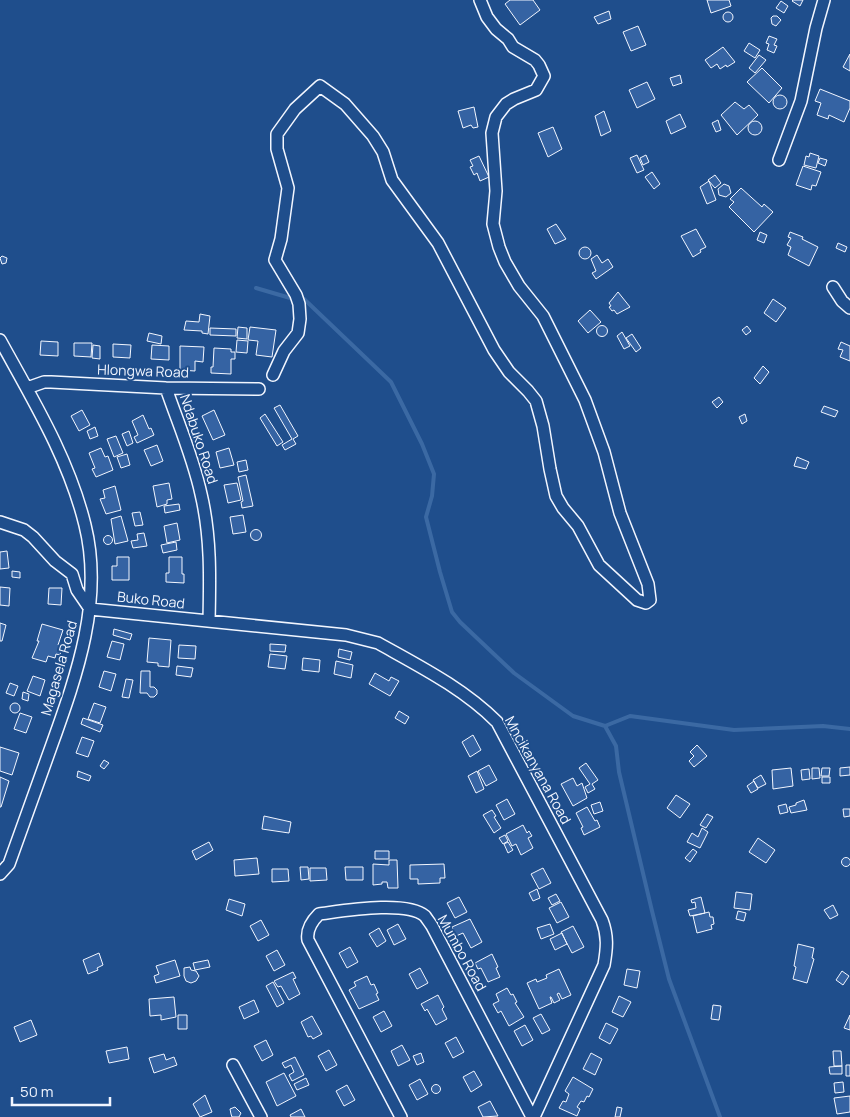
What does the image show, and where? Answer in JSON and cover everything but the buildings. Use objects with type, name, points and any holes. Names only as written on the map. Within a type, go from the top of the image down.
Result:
[{"type":"street","points":[[272,375],[284,351],[298,333],[300,319],[298,301],[275,260],[281,239],[288,188],[277,149],[277,134],[295,109],[320,86],[345,104],[373,136],[382,152],[392,180],[438,243],[494,350],[509,372],[536,401],[543,426],[556,496],[578,526],[599,565],[637,600],[646,603],[650,600],[648,584],[620,514],[604,452],[586,400],[543,316],[519,286],[505,262],[499,247],[493,219],[496,191],[493,125],[496,117],[506,104],[536,90],[544,76],[540,65],[535,60],[513,47],[508,39],[496,29],[487,17],[480,0]]},
{"type":"street","points":[[779,160],[801,101],[816,28],[824,0]]},
{"type":"street","points":[[833,287],[842,301],[850,308]]},
{"type":"street","name":"Magasela Road","points":[[0,340],[57,448],[73,484],[82,511],[89,544],[91,574],[90,609],[82,653],[72,687],[9,864],[0,874]]},
{"type":"street","name":"Hlongwa Road","points":[[26,388],[44,382],[51,382],[166,388],[259,389]]},
{"type":"street","name":"Ndabuko Road","points":[[166,388],[193,461],[202,495],[209,547],[209,620]]},
{"type":"street","points":[[0,522],[24,530],[34,537],[55,561],[72,574],[77,590],[90,609]]},
{"type":"street","name":"Buko Road","points":[[90,609],[209,620]]},
{"type":"street","name":"Mncikanyana Road","points":[[209,620],[346,635],[378,643],[460,691],[478,704],[497,722],[602,920],[606,931],[607,947],[604,965],[533,1117]]},
{"type":"street","name":"Mumbo Road","points":[[401,1117],[308,940],[307,935],[311,921],[319,914],[388,907],[415,912],[424,916],[432,926],[533,1117]]},
{"type":"street","points":[[233,1065],[261,1117]]},
{"type":"waterway","points":[[256,288],[297,300],[304,299],[391,382],[422,444],[434,474],[432,496],[426,517],[452,612],[460,622],[514,673],[573,716],[605,726],[616,746],[619,772],[669,979],[720,1117]]},
{"type":"waterway","points":[[605,726],[630,716],[734,730],[823,726],[850,729]]}]
